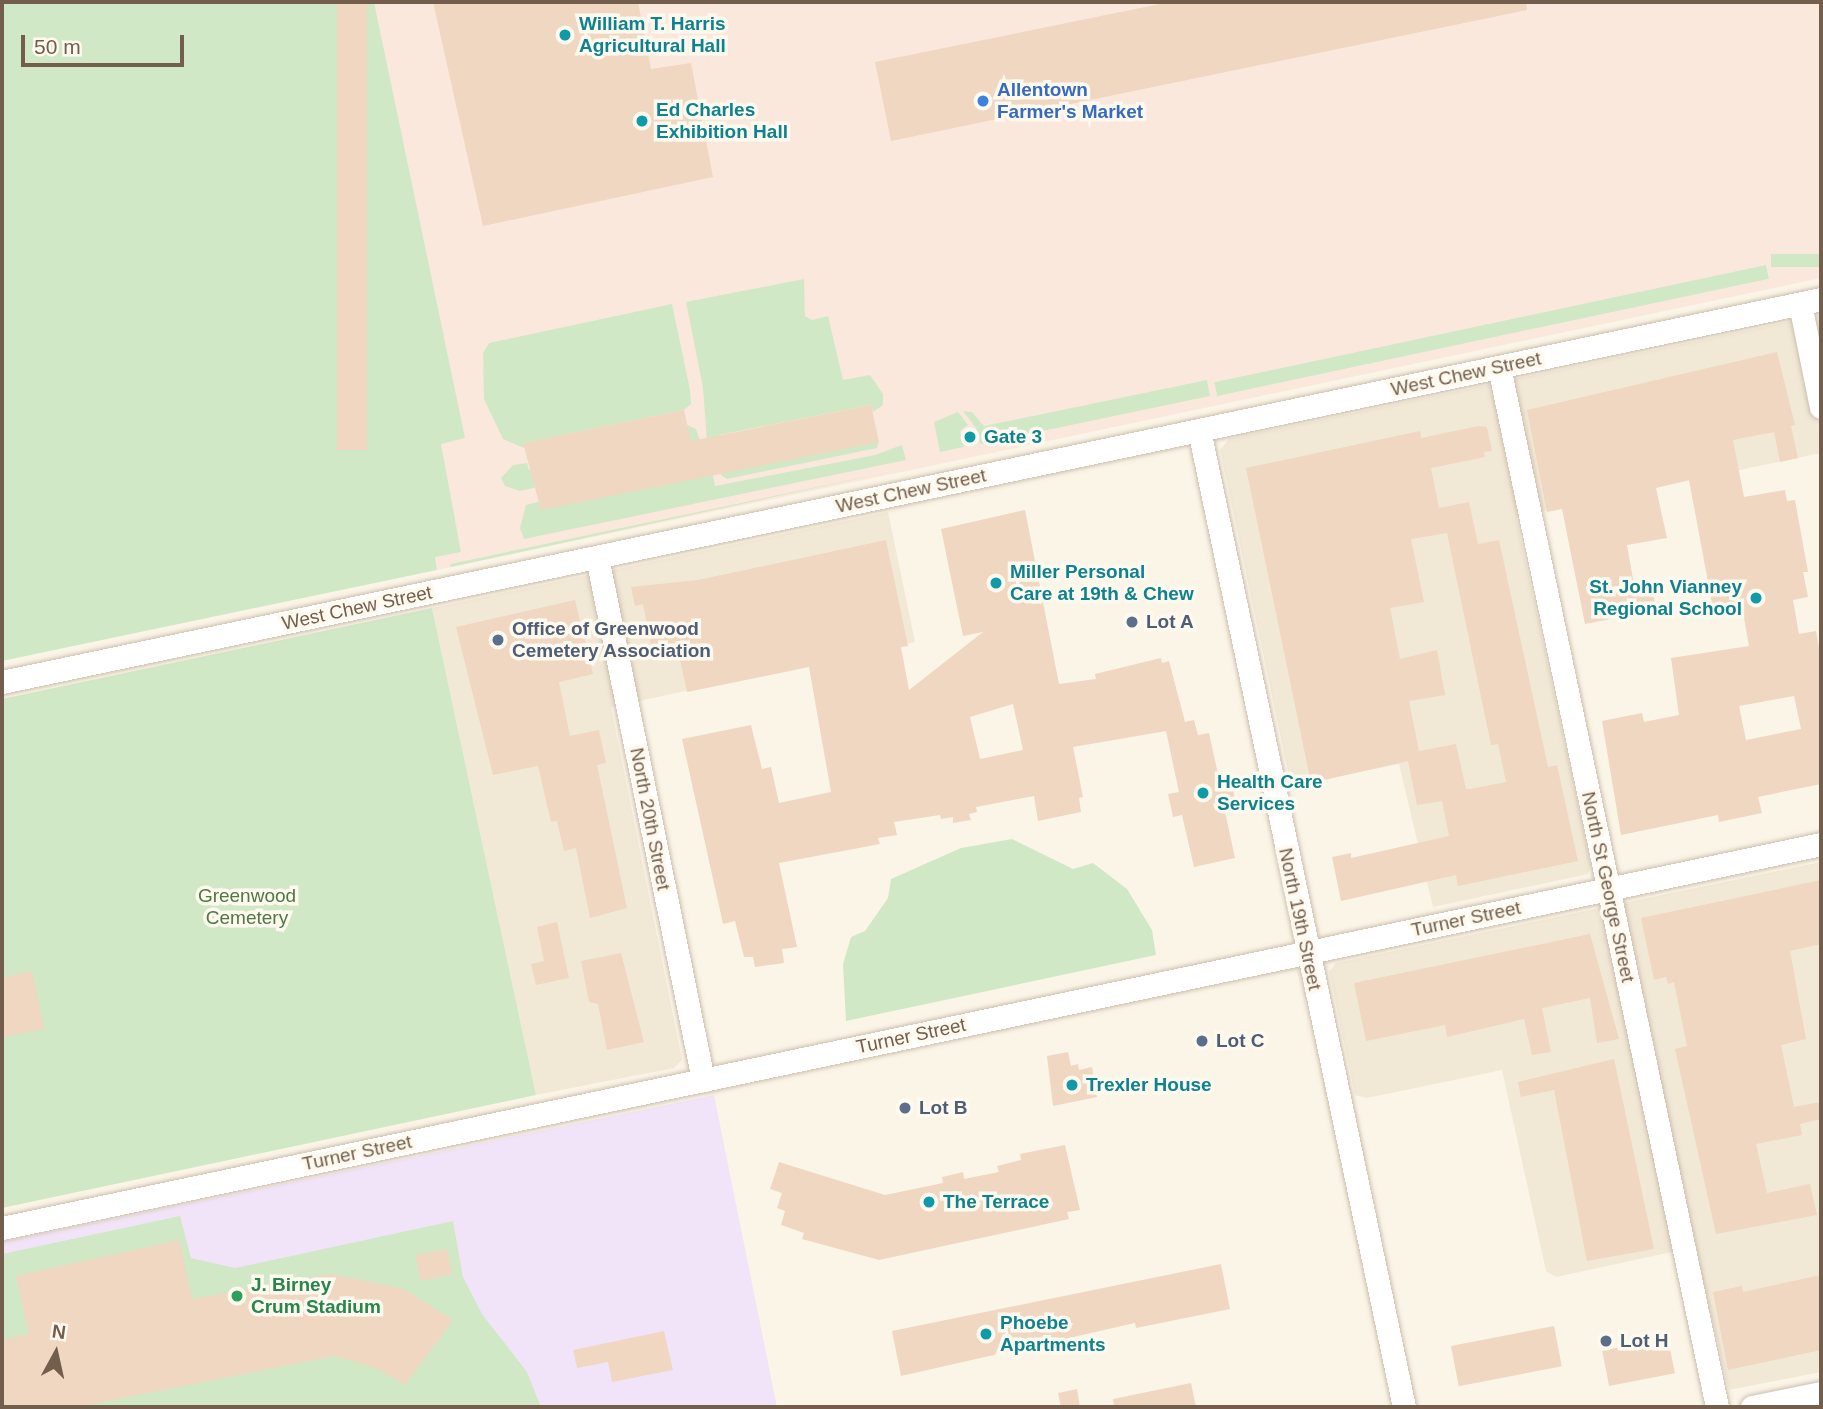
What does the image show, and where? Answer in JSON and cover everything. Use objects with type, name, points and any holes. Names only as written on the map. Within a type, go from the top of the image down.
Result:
[{"type":"street","name":"West Chew Street","points":[[2,682],[1810,301]]},
{"type":"street","points":[[1810,301],[1821,407]]},
{"type":"street","name":"North St George Street","points":[[1499,367],[1717,1407]]},
{"type":"street","name":"North 19th Street","points":[[1199,430],[1404,1407]]},
{"type":"street","name":"North 20th Street","points":[[597,557],[703,1080]]},
{"type":"street","name":"Turner Street","points":[[2,1228],[1821,845]]},
{"type":"street","points":[[1752,1407],[1821,1393]]},
{"type":"shaded area","points":[[320,2],[1821,2],[1821,278],[437,570]]},
{"type":"shaded area","points":[[1821,315],[1821,453],[1516,517],[1591,866],[1588,874],[1433,907],[1399,764],[1291,786],[1220,450],[1229,439]]},
{"type":"shaded area","points":[[888,512],[915,642],[611,707],[682,1060],[674,1068],[536,1095],[432,608]]},
{"type":"shaded area","points":[[1821,862],[1821,1372],[1729,1390],[1695,1247],[1556,1277],[1546,1271],[1502,1070],[1367,1098],[1355,1095],[1329,972],[1336,963]]},
{"type":"shaded area","points":[[714,1095],[777,1407],[2,1407],[2,1242]]},
{"type":"green space","points":[[2,2],[374,2],[465,438],[441,444],[461,552],[435,557],[437,570],[2,661]]},
{"type":"green space","points":[[1771,254],[1821,254],[1821,267],[1771,267]]},
{"type":"green space","points":[[1766,265],[1769,279],[1217,396],[1214,382]]},
{"type":"green space","points":[[804,279],[805,316],[812,320],[828,316],[843,380],[870,375],[883,394],[883,405],[873,412],[871,405],[719,435],[707,443],[703,388],[686,302]]},
{"type":"green space","points":[[672,304],[690,390],[691,404],[684,410],[524,443],[524,448],[503,439],[484,399],[483,353],[489,343]]},
{"type":"green space","points":[[1207,380],[1210,396],[980,444],[976,428],[963,411],[972,412],[984,426]]},
{"type":"green space","points":[[958,412],[968,425],[960,431],[964,447],[940,452],[934,422]]},
{"type":"green space","points":[[687,425],[696,429],[703,449],[520,491],[505,486],[501,478],[513,465],[527,463],[529,470],[689,437]]},
{"type":"green space","points":[[879,442],[877,448],[727,479],[721,475],[720,470]]},
{"type":"green space","points":[[902,445],[906,460],[524,539],[520,528],[526,505],[710,460],[715,486],[875,455]]},
{"type":"green space","points":[[903,469],[451,567],[450,564]]},
{"type":"green space","name":"Greenwood Cemetery","points":[[432,608],[536,1095],[2,1208],[2,699]]},
{"type":"green space","points":[[1012,839],[1073,869],[1093,863],[1127,889],[1152,930],[1156,955],[846,1021],[843,964],[851,937],[865,931],[888,898],[891,879],[961,848]]},
{"type":"green space","name":"J. Birney Crum Stadium","points":[[180,1216],[191,1258],[235,1268],[453,1221],[463,1277],[482,1314],[527,1372],[541,1407],[2,1407],[2,1254]]},
{"type":"building","points":[[337,2],[367,2],[367,450],[337,450]]},
{"type":"building","points":[[433,2],[638,2],[651,69],[691,63],[713,177],[483,226]]},
{"type":"building","name":"Allentown Farmer's Market","points":[[1170,2],[1526,2],[1527,10],[891,141],[875,62]]},
{"type":"building","points":[[1777,352],[1795,425],[1791,426],[1798,458],[1780,462],[1774,432],[1733,440],[1744,497],[1785,490],[1787,501],[1795,500],[1808,572],[1803,572],[1808,597],[1793,600],[1799,634],[1816,631],[1821,659],[1821,784],[1758,797],[1762,813],[1719,822],[1718,815],[1621,835],[1602,721],[1642,713],[1644,722],[1679,715],[1671,658],[1749,646],[1743,612],[1714,614],[1689,480],[1656,488],[1667,538],[1627,545],[1636,596],[1653,593],[1656,610],[1585,624],[1562,509],[1547,512],[1527,410]],"holes":[[[1794,696],[1801,729],[1746,740],[1739,706]]]},
{"type":"building","points":[[871,405],[879,442],[541,510],[523,443],[684,410],[691,441]]},
{"type":"building","points":[[1479,426],[1487,427],[1492,451],[1484,452],[1485,457],[1431,468],[1439,508],[1469,502],[1478,544],[1499,540],[1548,767],[1557,765],[1578,861],[1458,886],[1456,875],[1341,901],[1332,857],[1351,853],[1351,858],[1449,836],[1442,801],[1417,805],[1408,761],[1311,783],[1246,468],[1420,431],[1421,438]],"holes":[[[1447,533],[1491,745],[1498,744],[1506,782],[1470,789],[1466,789],[1456,744],[1419,751],[1409,701],[1445,695],[1437,650],[1400,659],[1390,608],[1424,602],[1411,539]]]},
{"type":"building","points":[[1025,510],[1059,684],[1096,679],[1095,674],[1161,658],[1162,663],[1169,661],[1185,722],[1194,720],[1198,735],[1209,733],[1220,783],[1231,780],[1236,804],[1224,807],[1235,858],[1194,867],[1182,815],[1173,817],[1168,794],[1179,792],[1166,731],[1073,747],[1083,797],[1079,798],[1081,812],[1038,821],[1034,796],[976,807],[977,812],[969,814],[971,820],[953,823],[953,817],[941,819],[940,815],[894,822],[897,835],[878,838],[880,844],[779,863],[797,947],[782,949],[784,963],[755,967],[753,957],[744,957],[735,921],[723,924],[682,739],[751,725],[762,769],[771,767],[779,803],[831,792],[809,667],[687,692],[677,646],[652,651],[643,604],[635,606],[631,587],[698,580],[886,540],[908,646],[901,647],[909,690],[983,632],[963,636],[941,529]],"holes":[[[1013,704],[1023,750],[980,759],[970,717]]]},
{"type":"building","points":[[575,600],[593,674],[559,682],[570,736],[599,730],[606,763],[597,765],[627,908],[590,918],[576,848],[564,851],[557,821],[551,822],[538,766],[493,775],[456,627]]},
{"type":"building","points":[[1821,880],[1821,944],[1790,951],[1806,1039],[1781,1045],[1794,1107],[1821,1102],[1821,1119],[1800,1124],[1802,1135],[1756,1144],[1767,1193],[1810,1184],[1817,1215],[1716,1234],[1675,1049],[1687,1046],[1674,982],[1668,984],[1666,977],[1654,980],[1641,918]]},
{"type":"building","points":[[557,922],[569,978],[536,985],[531,964],[544,961],[537,927]]},
{"type":"building","points":[[1590,934],[1619,1039],[1597,1043],[1590,998],[1542,1008],[1551,1052],[1532,1055],[1524,1019],[1447,1037],[1445,1025],[1366,1041],[1354,983]]},
{"type":"building","points":[[621,953],[644,1042],[607,1050],[598,1004],[589,1002],[581,961]]},
{"type":"building","points":[[32,971],[44,1029],[2,1037],[2,978]]},
{"type":"building","name":"Trexler House","points":[[1068,1052],[1071,1066],[1078,1064],[1079,1070],[1092,1067],[1097,1097],[1053,1106],[1047,1056]]},
{"type":"building","points":[[1614,1059],[1654,1249],[1587,1261],[1554,1090],[1521,1097],[1518,1082]]},
{"type":"building","name":"The Terrace","points":[[1065,1145],[1080,1210],[1067,1212],[1069,1219],[879,1260],[802,1239],[804,1233],[781,1225],[785,1211],[777,1208],[782,1193],[770,1189],[779,1162],[885,1195],[943,1183],[942,1177],[963,1172],[964,1179],[999,1172],[997,1166],[1021,1160],[1020,1154]]},
{"type":"building","points":[[179,1240],[192,1299],[331,1274],[401,1288],[453,1320],[405,1385],[376,1368],[334,1356],[78,1407],[2,1407],[2,1340],[29,1334],[16,1276]]},
{"type":"building","points":[[447,1249],[452,1275],[421,1281],[416,1255]]},
{"type":"building","name":"Phoebe Apartments","points":[[1221,1264],[1230,1309],[1136,1328],[1135,1323],[901,1376],[892,1331]]},
{"type":"building","points":[[1821,1275],[1821,1350],[1728,1370],[1713,1292],[1742,1286],[1743,1292]]},
{"type":"building","points":[[1554,1326],[1562,1366],[1459,1386],[1451,1346]]},
{"type":"building","points":[[664,1331],[673,1370],[612,1382],[608,1362],[577,1368],[573,1350]]},
{"type":"building","points":[[1668,1338],[1675,1373],[1609,1386],[1602,1351]]},
{"type":"building","points":[[1191,1383],[1196,1407],[1114,1407],[1113,1399]]},
{"type":"building","points":[[1077,1389],[1080,1407],[1061,1407],[1058,1393]]},
{"type":"place","name":"William T. Harris Agricultural Hall","points":[[565,35]]},
{"type":"place","name":"Allentown Farmer's Market","points":[[983,101]]},
{"type":"place","name":"Ed Charles Exhibition Hall","points":[[642,121]]},
{"type":"place","name":"Gate 3","points":[[970,437]]},
{"type":"place","name":"Miller Personal Care at 19th & Chew","points":[[996,583]]},
{"type":"place","name":"St. John Vianney Regional School","points":[[1756,598]]},
{"type":"place","name":"Lot A","points":[[1132,622]]},
{"type":"place","name":"Office of Greenwood Cemetery Association","points":[[498,640]]},
{"type":"place","name":"Health Care Services","points":[[1203,793]]},
{"type":"place","name":"Lot C","points":[[1202,1041]]},
{"type":"place","name":"Trexler House","points":[[1072,1085]]},
{"type":"place","name":"Lot B","points":[[905,1108]]},
{"type":"place","name":"The Terrace","points":[[929,1202]]},
{"type":"place","name":"J. Birney Crum Stadium","points":[[237,1296]]},
{"type":"place","name":"Phoebe Apartments","points":[[986,1334]]},
{"type":"place","name":"Lot H","points":[[1606,1341]]}]
